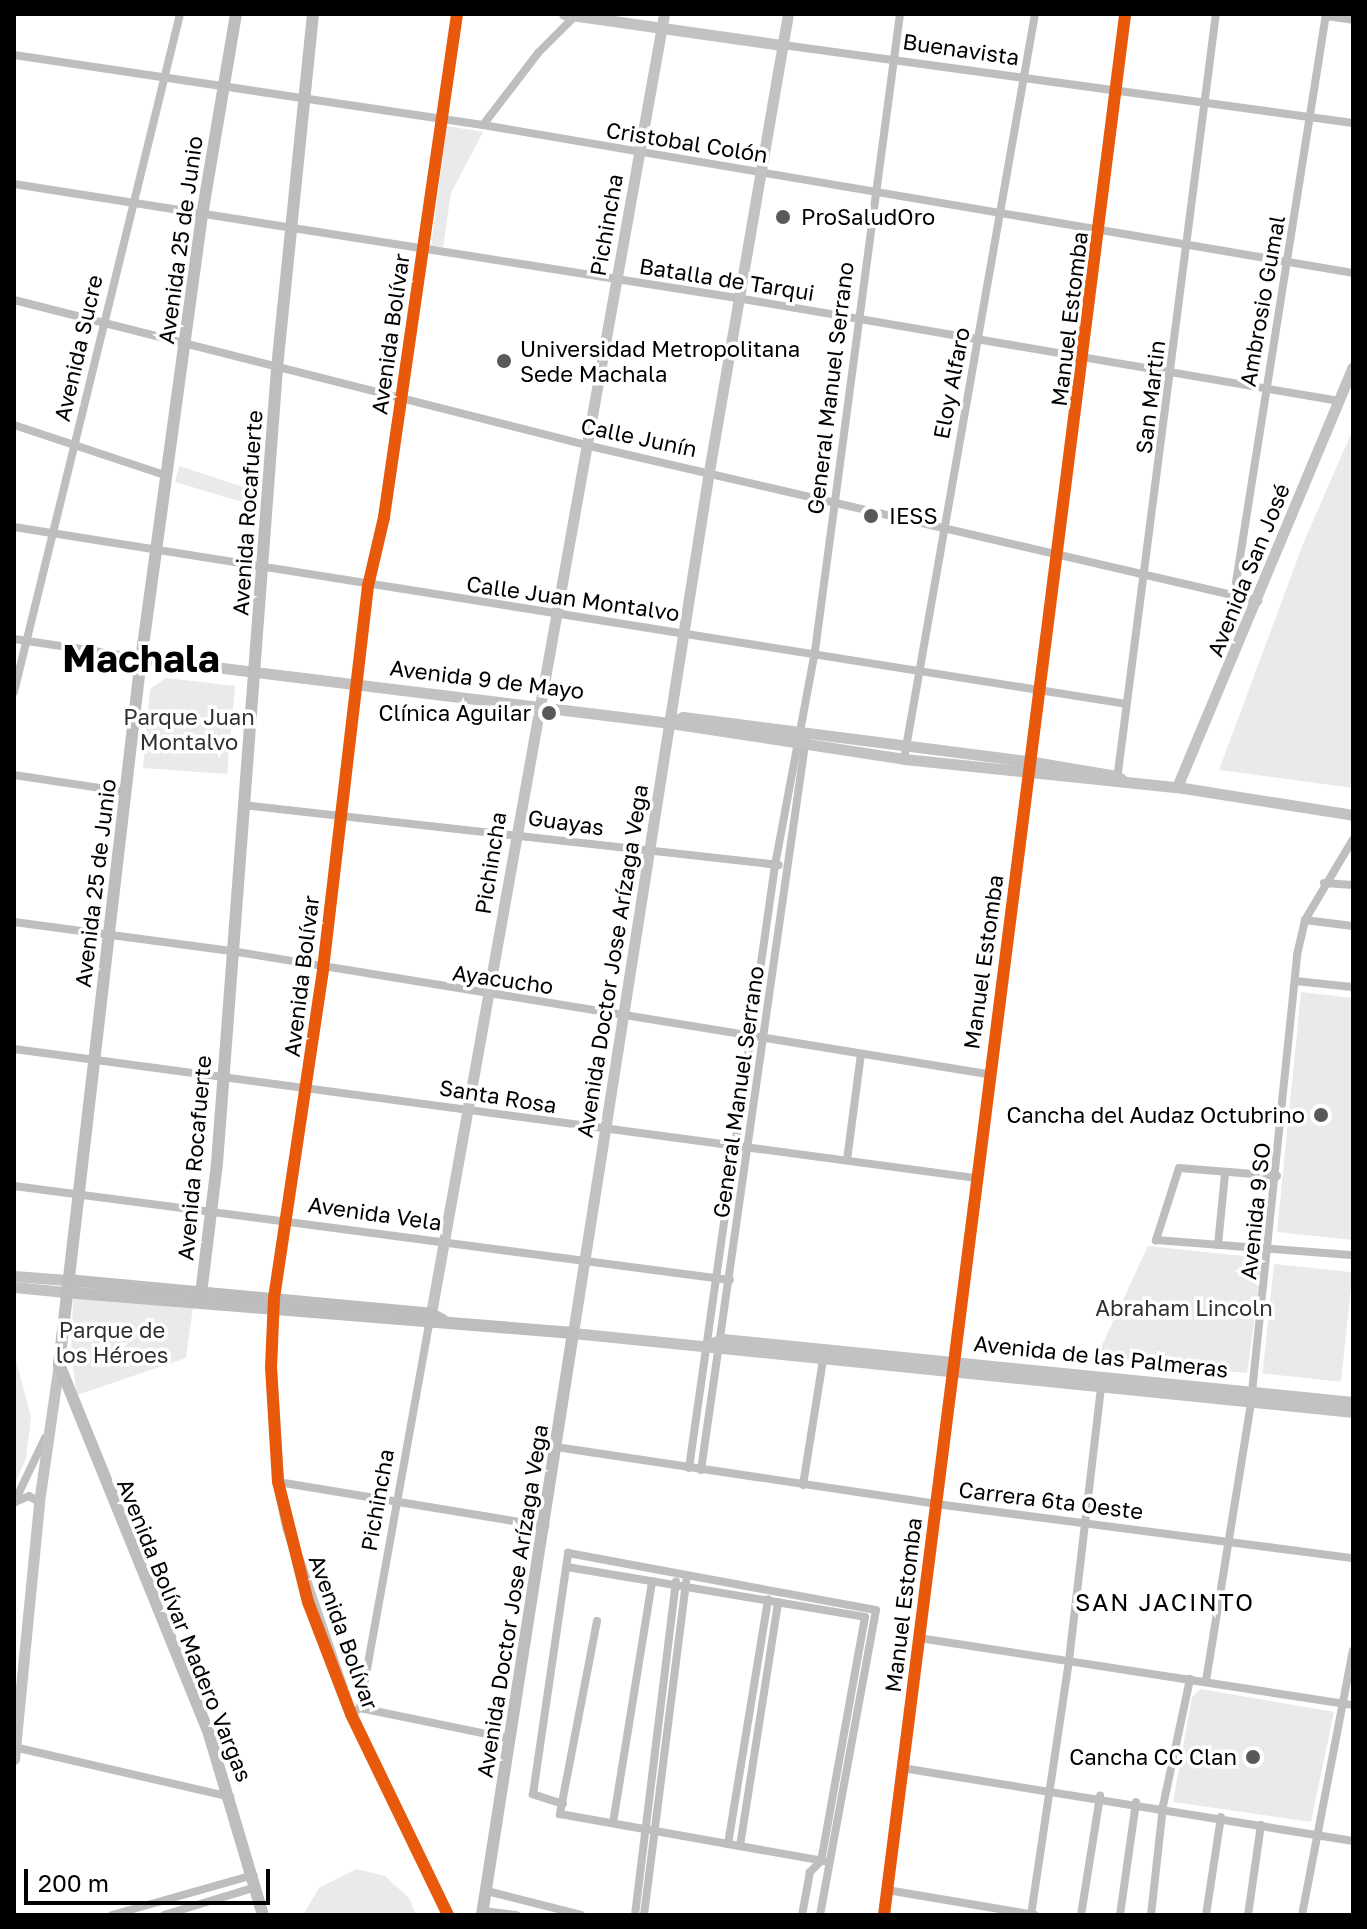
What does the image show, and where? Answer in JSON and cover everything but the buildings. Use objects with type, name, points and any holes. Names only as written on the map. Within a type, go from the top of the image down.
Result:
[{"type":"main road","name":"Avenida 25 de Junio","points":[[59,1364],[141,658],[202,215],[236,14]]},
{"type":"main road","name":"Avenida Rocafuerte","points":[[201,1297],[223,1077],[277,368],[313,14]]},
{"type":"main road","name":"Avenida de las Palmeras","points":[[66,1286],[573,1333]]},
{"type":"main road","name":"Avenida Doctor Jose Arízaga Vega","points":[[483,1913],[573,1333]]},
{"type":"main road","name":"Avenida Bolívar Madero Vargas","points":[[59,1364],[230,1797],[263,1915]]},
{"type":"street","name":"Avenida Sucre","points":[[14,692],[131,204],[180,14]]},
{"type":"street","name":"Avenida Bolívar","points":[[448,1915],[308,1602],[278,1482],[273,1303],[323,969],[368,586],[402,399],[457,14]]},
{"type":"street","name":"Buenavista","points":[[572,14],[663,20],[783,45],[1205,100],[1353,123]]},
{"type":"street","points":[[483,125],[572,14]]},
{"type":"street","name":"Avenida Doctor Jose Arízaga Vega","points":[[573,1333],[709,471],[788,14]]},
{"type":"street","name":"General Manuel Serrano","points":[[701,1470],[722,1346],[788,865],[873,191],[900,14]]},
{"type":"street","name":"Eloy Alfaro","points":[[905,753],[917,668],[1035,14]]},
{"type":"street","name":"Manuel Estomba","points":[[884,1915],[987,1074],[1101,226],[1125,14]]},
{"type":"street","name":"San Martin","points":[[1119,781],[1126,704],[1146,575],[1216,14]]},
{"type":"street","points":[[1326,15],[1353,20]]},
{"type":"street","name":"Ambrosio Gumal","points":[[1234,595],[1264,387],[1312,116],[1326,15]]},
{"type":"street","name":"Pichincha","points":[[356,1711],[434,1319],[443,1240],[489,996],[554,614],[590,446],[616,279],[663,20]]},
{"type":"street","name":"Cristobal Colón","points":[[14,55],[165,80],[483,125],[1000,213],[1101,226],[1353,273]]},
{"type":"street","name":"Batalla de Tarqui","points":[[14,184],[739,298],[1339,401]]},
{"type":"street","name":"Calle Junín","points":[[14,300],[590,446],[834,499],[1259,601]]},
{"type":"street","name":"Avenida San José","points":[[1177,787],[1259,601],[1353,367]]},
{"type":"street","points":[[14,425],[168,476]]},
{"type":"street","name":"Calle Juan Montalvo","points":[[14,527],[157,548],[368,586],[815,651],[1126,704]]},
{"type":"street","name":"Avenida 9 de Mayo","points":[[14,639],[141,658],[802,738],[1027,774],[1177,787],[1353,815]]},
{"type":"street","name":"General Manuel Serrano","points":[[689,1468],[703,1346],[775,865],[802,738]]},
{"type":"street","name":"Avenida 9 de Mayo","points":[[905,753],[1028,761],[1119,781]]},
{"type":"street","points":[[14,775],[126,792]]},
{"type":"street","name":"Guayas","points":[[243,805],[341,813],[649,852],[788,865]]},
{"type":"street","name":"Avenida 9 SO","points":[[1206,1681],[1232,1541],[1252,1397],[1270,1247],[1295,981],[1305,920],[1324,883],[1353,839]]},
{"type":"street","points":[[1324,883],[1353,885]]},
{"type":"street","points":[[1305,920],[1353,926]]},
{"type":"street","name":"Ayacucho","points":[[14,922],[231,951],[323,969],[624,1014],[987,1074]]},
{"type":"street","points":[[1295,981],[1353,987]]},
{"type":"street","name":"Santa Rosa","points":[[14,1049],[467,1108],[606,1132],[976,1178]]},
{"type":"street","points":[[847,1160],[861,1054]]},
{"type":"street","points":[[1277,1176],[1179,1168],[1156,1240],[1353,1255]]},
{"type":"street","points":[[1218,1245],[1225,1174]]},
{"type":"street","name":"Avenida Vela","points":[[14,1186],[287,1219],[730,1280]]},
{"type":"street","name":"Avenida de las Palmeras","points":[[14,1276],[66,1286]]},
{"type":"street","name":"Avenida de las Palmeras","points":[[14,1287],[66,1286]]},
{"type":"street","name":"Avenida de las Palmeras","points":[[573,1333],[703,1346],[953,1360],[1102,1382]]},
{"type":"street","points":[[803,1485],[824,1354]]},
{"type":"street","name":"Avenida de las Palmeras","points":[[824,1354],[950,1373],[1102,1382],[1252,1397],[1353,1412]]},
{"type":"street","name":"Avenida 25 de Junio","points":[[15,1751],[39,1502],[59,1364]]},
{"type":"street","points":[[887,1890],[1032,1915],[1047,1787],[1069,1660],[1102,1382]]},
{"type":"street","name":"Avenida de las Palmeras","points":[[1252,1397],[1353,1402]]},
{"type":"street","points":[[14,1503],[47,1434]]},
{"type":"street","name":"Carrera 6ta Oeste","points":[[556,1447],[936,1504],[1353,1558]]},
{"type":"street","points":[[278,1482],[398,1499],[545,1526]]},
{"type":"street","points":[[14,1503],[26,1496],[39,1502]]},
{"type":"street","points":[[563,1804],[533,1794],[568,1553],[876,1610],[825,1861],[810,1872],[802,1915]]},
{"type":"street","points":[[567,1567],[865,1617],[825,1861],[820,1915]]},
{"type":"street","points":[[677,1573],[681,1586]]},
{"type":"street","points":[[635,1915],[650,1830],[681,1586],[687,1575]]},
{"type":"street","points":[[613,1823],[652,1581]]},
{"type":"street","points":[[728,1844],[769,1590]]},
{"type":"street","points":[[740,1846],[778,1602]]},
{"type":"street","points":[[597,1621],[560,1814],[825,1861]]},
{"type":"street","points":[[919,1638],[1353,1705]]},
{"type":"street","points":[[1302,1915],[1320,1836],[1353,1651]]},
{"type":"street","points":[[1151,1915],[1163,1806],[1190,1679]]},
{"type":"street","points":[[356,1711],[511,1739]]},
{"type":"street","points":[[15,1751],[230,1797]]},
{"type":"street","points":[[902,1768],[1047,1787],[1353,1841]]},
{"type":"street","points":[[1081,1915],[1100,1796]]},
{"type":"street","points":[[1120,1915],[1136,1802]]},
{"type":"street","points":[[1206,1915],[1221,1817]]},
{"type":"street","points":[[1248,1915],[1261,1825]]},
{"type":"street","points":[[644,1915],[650,1830]]},
{"type":"street","points":[[112,1915],[254,1881]]},
{"type":"street","points":[[164,1915],[254,1881]]},
{"type":"street","points":[[487,1891],[517,1902],[581,1915]]},
{"type":"street","points":[[483,1913],[516,1915],[517,1902]]},
{"type":"green space","points":[[447,126],[483,132],[451,193],[443,247],[431,246]]},
{"type":"green space","points":[[1353,429],[1353,788],[1219,770],[1303,544]]},
{"type":"green space","points":[[179,466],[259,492],[256,506],[175,482]]},
{"type":"green space","name":"Parque Juan Montalvo","points":[[166,678],[235,686],[227,774],[143,768],[150,689]]},
{"type":"green space","name":"Cancha del Audaz Octubrino","points":[[1301,992],[1353,998],[1353,1240],[1277,1232]]},
{"type":"green space","name":"Abraham Lincoln","points":[[1148,1246],[1263,1258],[1247,1373],[1096,1358]]},
{"type":"green space","points":[[1274,1264],[1353,1272],[1341,1382],[1263,1373]]},
{"type":"green space","name":"Parque de los Héroes","points":[[73,1298],[193,1307],[186,1358],[77,1395],[71,1356]]},
{"type":"green space","points":[[14,1353],[31,1417],[26,1459],[14,1485]]},
{"type":"green space","name":"Cancha CC Clan","points":[[1201,1689],[1334,1712],[1311,1822],[1173,1802],[1192,1697]]},
{"type":"green space","points":[[356,1869],[385,1876],[409,1898],[416,1915],[303,1915],[319,1888]]},
{"type":"cycle path","points":[[448,1915],[351,1714],[308,1602],[278,1482],[271,1367],[274,1298],[323,969],[368,586],[384,517],[457,14]]},
{"type":"cycle path","points":[[884,1915],[1125,14]]},
{"type":"place","name":"ProSaludOro","points":[[783,217]]},
{"type":"place","name":"Universidad Metropolitana Sede Machala","points":[[504,361]]},
{"type":"place","name":"IESS","points":[[871,516]]},
{"type":"place","name":"Clínica Aguilar","points":[[549,713]]},
{"type":"place","name":"Cancha del Audaz Octubrino","points":[[1321,1115]]},
{"type":"place","name":"Cancha CC Clan","points":[[1253,1757]]},
{"type":"district","name":"Machala","points":[[141,658]]},
{"type":"district","name":"SAN JACINTO","points":[[1165,1602]]}]
